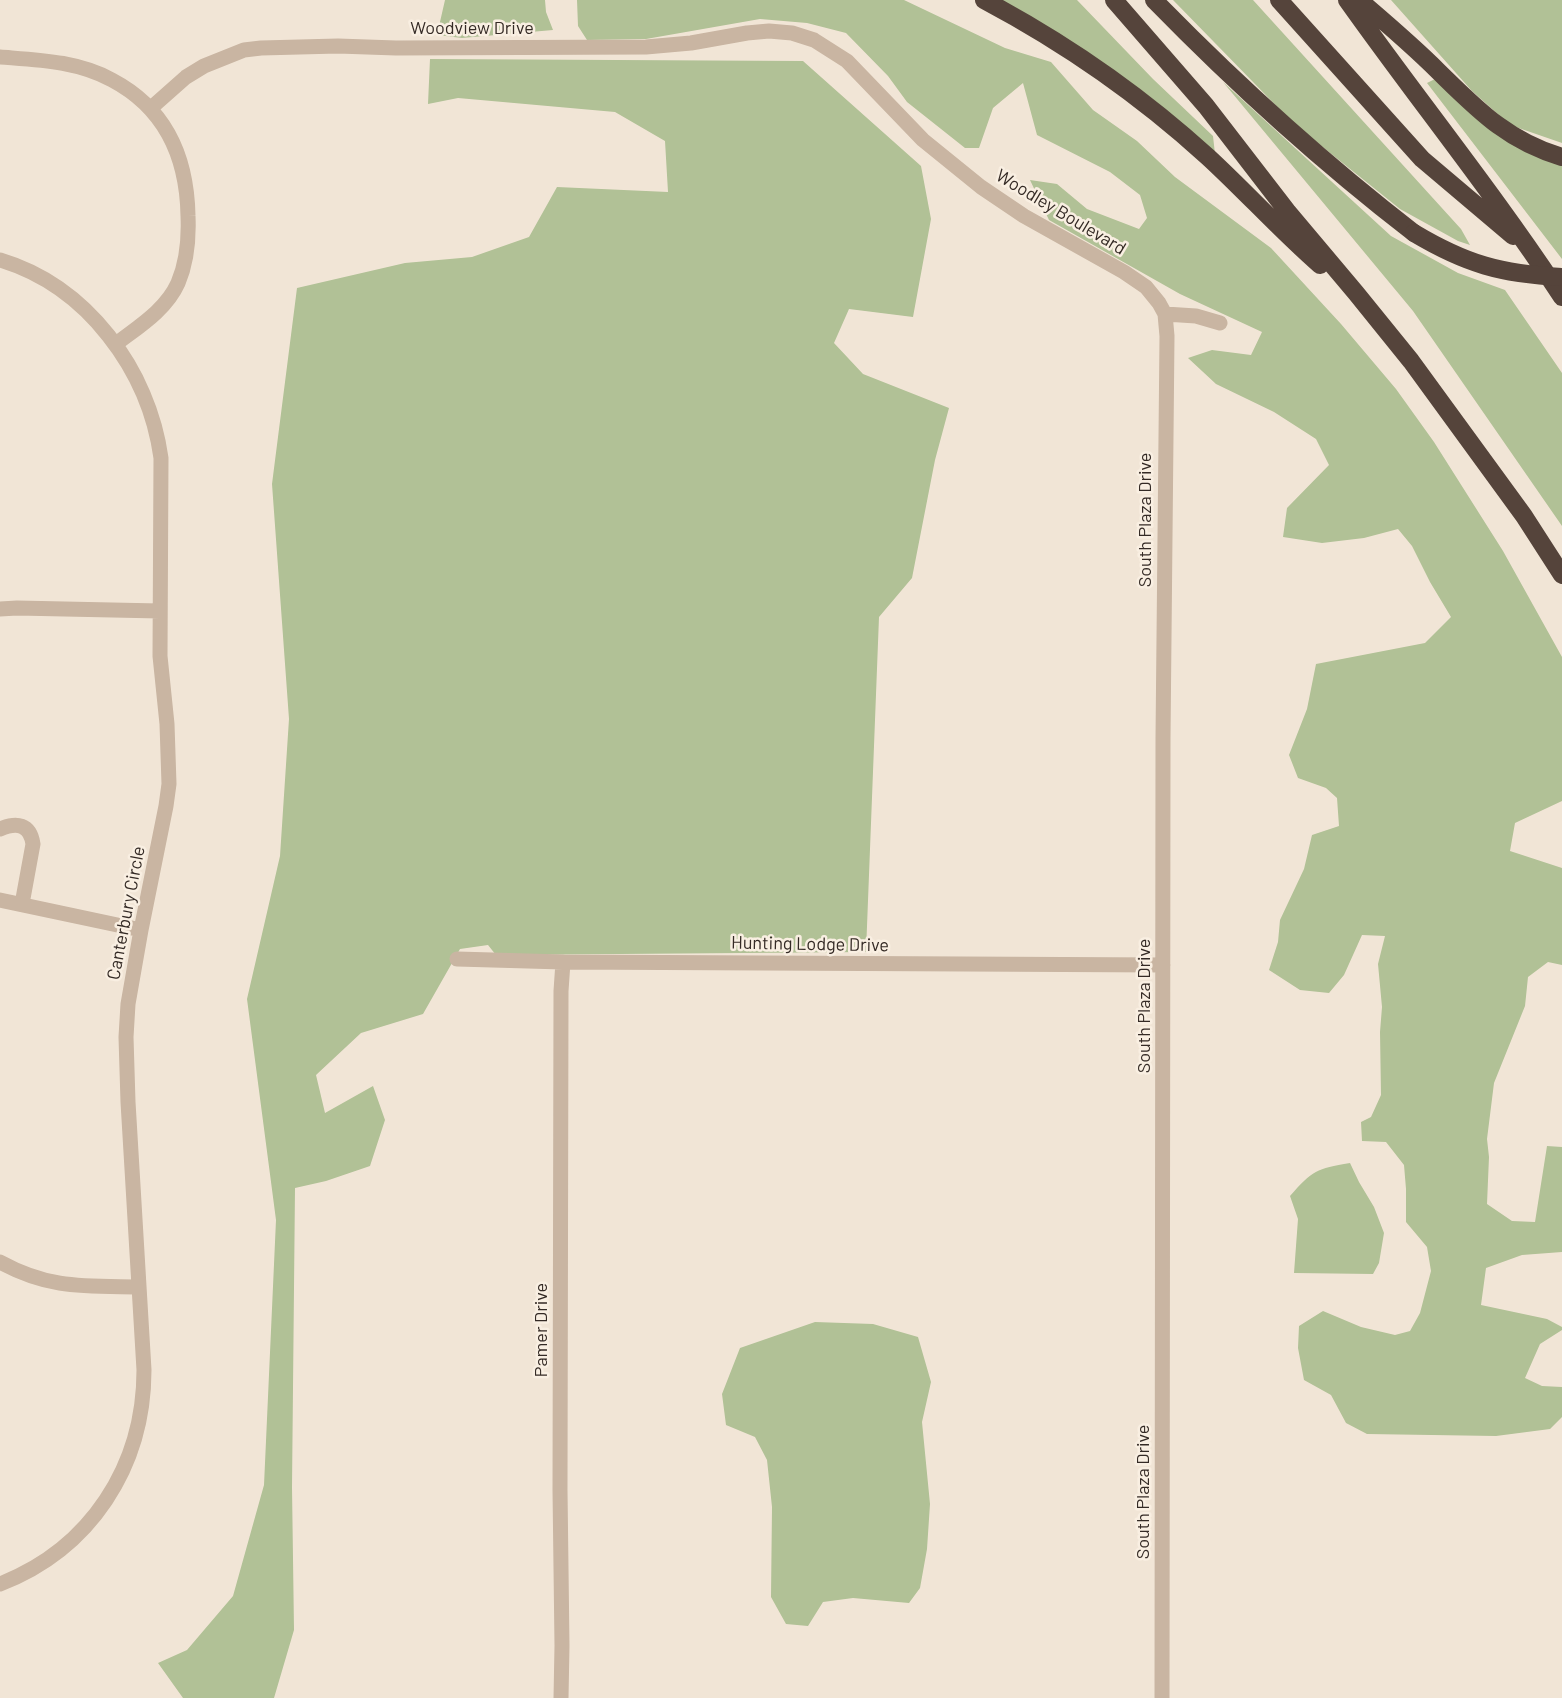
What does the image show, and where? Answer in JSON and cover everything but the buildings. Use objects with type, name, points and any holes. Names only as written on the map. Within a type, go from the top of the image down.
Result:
[{"type":"highway","points":[[984,0],[1055,41],[1135,96],[1208,158],[1293,241],[1356,293]]},
{"type":"highway","points":[[1114,0],[1206,106],[1287,211],[1411,361],[1524,516],[1562,575]]},
{"type":"highway","points":[[1154,0],[1202,50],[1349,183],[1414,233],[1439,248],[1468,261],[1525,275],[1562,277]]},
{"type":"highway","points":[[1279,0],[1422,159],[1532,253]]},
{"type":"highway","points":[[1347,0],[1505,214],[1562,297]]},
{"type":"highway","points":[[1359,0],[1438,70],[1482,114],[1503,130],[1526,143],[1562,157]]},
{"type":"street","name":"Woodview Drive","points":[[151,108],[186,77],[204,66],[244,50],[261,48],[646,47],[691,43],[769,31],[792,33],[809,39]]},
{"type":"street","name":"Woodley Boulevard","points":[[809,39],[825,46],[847,61],[922,140],[981,187],[1024,216],[1124,272],[1146,287],[1165,314]]},
{"type":"street","points":[[0,57],[58,62],[77,66],[113,80],[151,108],[159,117],[173,143],[185,179],[188,198],[189,233],[185,262],[177,285],[168,299],[153,315],[116,344]]},
{"type":"street","name":"Canterbury Circle","points":[[0,260],[25,269],[64,293],[88,314],[116,344],[138,381],[159,439],[162,487],[160,656],[167,724],[169,784],[128,1004],[126,1037],[144,1370],[141,1409],[122,1473],[98,1512],[59,1552],[37,1567],[0,1584]]},
{"type":"street","points":[[1165,314],[1196,315],[1220,323]]},
{"type":"street","name":"South Plaza Drive","points":[[1162,1698],[1163,738],[1167,336],[1165,314]]},
{"type":"street","points":[[0,609],[160,611]]},
{"type":"street","points":[[0,829],[14,825],[22,826],[32,835],[33,844],[22,904]]},
{"type":"street","points":[[0,900],[141,930]]},
{"type":"street","name":"Hunting Lodge Drive","points":[[457,960],[1163,965]]},
{"type":"street","name":"Pamer Drive","points":[[561,1698],[561,991],[563,962]]},
{"type":"street","points":[[0,1262],[32,1277],[59,1284],[80,1287],[138,1287]]},
{"type":"green space","points":[[445,0],[545,0],[546,12],[553,30],[462,38],[437,35]]},
{"type":"green space","points":[[577,0],[904,0],[1005,48],[1051,62],[1093,110],[1137,141],[1175,177],[1271,248],[1341,324],[1396,389],[1434,442],[1503,551],[1562,657],[1562,801],[1515,823],[1510,851],[1562,868],[1562,965],[1548,962],[1528,977],[1525,1006],[1494,1083],[1487,1139],[1489,1157],[1487,1204],[1512,1221],[1535,1222],[1547,1146],[1562,1147],[1562,1252],[1522,1255],[1486,1268],[1481,1305],[1547,1319],[1562,1327],[1562,1330],[1540,1344],[1525,1378],[1542,1386],[1562,1387],[1562,1417],[1550,1429],[1496,1436],[1367,1434],[1346,1423],[1331,1395],[1304,1380],[1298,1348],[1299,1326],[1323,1311],[1361,1327],[1395,1335],[1410,1331],[1420,1313],[1431,1271],[1427,1247],[1406,1222],[1404,1165],[1386,1142],[1362,1141],[1361,1122],[1371,1117],[1381,1095],[1382,1007],[1378,964],[1385,936],[1362,935],[1344,975],[1329,993],[1300,990],[1269,970],[1278,942],[1280,920],[1304,869],[1312,835],[1339,826],[1337,798],[1326,788],[1298,778],[1289,755],[1307,709],[1316,664],[1425,643],[1451,617],[1412,546],[1398,529],[1364,538],[1322,543],[1283,537],[1287,508],[1329,465],[1316,439],[1274,412],[1216,384],[1188,358],[1212,350],[1251,355],[1262,332],[1180,294],[1049,220],[1030,180],[1057,184],[1087,209],[1139,229],[1147,218],[1140,195],[1110,172],[1037,135],[1023,83],[993,108],[979,148],[965,148],[907,102],[888,76],[846,33],[807,23],[760,19],[646,39],[587,40],[578,26]]},
{"type":"green space","points":[[988,0],[1077,0],[1153,79],[1213,136],[1215,154]]},
{"type":"green space","points":[[1173,0],[1253,0],[1461,229],[1470,245],[1458,241],[1400,209],[1294,124]]},
{"type":"green space","points":[[1391,0],[1562,0],[1562,143],[1510,125],[1472,91]]},
{"type":"green space","points":[[430,59],[803,61],[921,166],[931,219],[913,317],[849,309],[834,343],[863,374],[949,408],[935,460],[912,578],[879,617],[866,952],[496,955],[488,945],[460,949],[423,1014],[361,1033],[316,1075],[325,1113],[373,1086],[385,1120],[370,1166],[326,1181],[295,1188],[292,1487],[294,1630],[274,1698],[183,1698],[158,1663],[187,1650],[233,1596],[264,1485],[276,1220],[247,999],[280,856],[289,719],[272,484],[297,288],[405,263],[472,257],[529,237],[557,187],[668,192],[665,141],[615,112],[458,98],[428,104]]},
{"type":"green space","points":[[1435,79],[1562,165],[1562,259],[1427,83]]},
{"type":"green space","points":[[1223,82],[1391,236],[1458,273],[1505,290],[1562,373],[1562,526],[1413,311]]},
{"type":"green space","points":[[1350,1163],[1374,1207],[1384,1233],[1379,1263],[1373,1274],[1294,1273],[1298,1219],[1290,1196],[1316,1172]]},
{"type":"green space","points":[[815,1322],[873,1324],[918,1337],[931,1382],[922,1422],[930,1504],[927,1549],[920,1588],[909,1603],[853,1598],[823,1602],[808,1626],[786,1624],[771,1597],[772,1507],[767,1460],[755,1437],[726,1425],[722,1394],[740,1348]]}]
